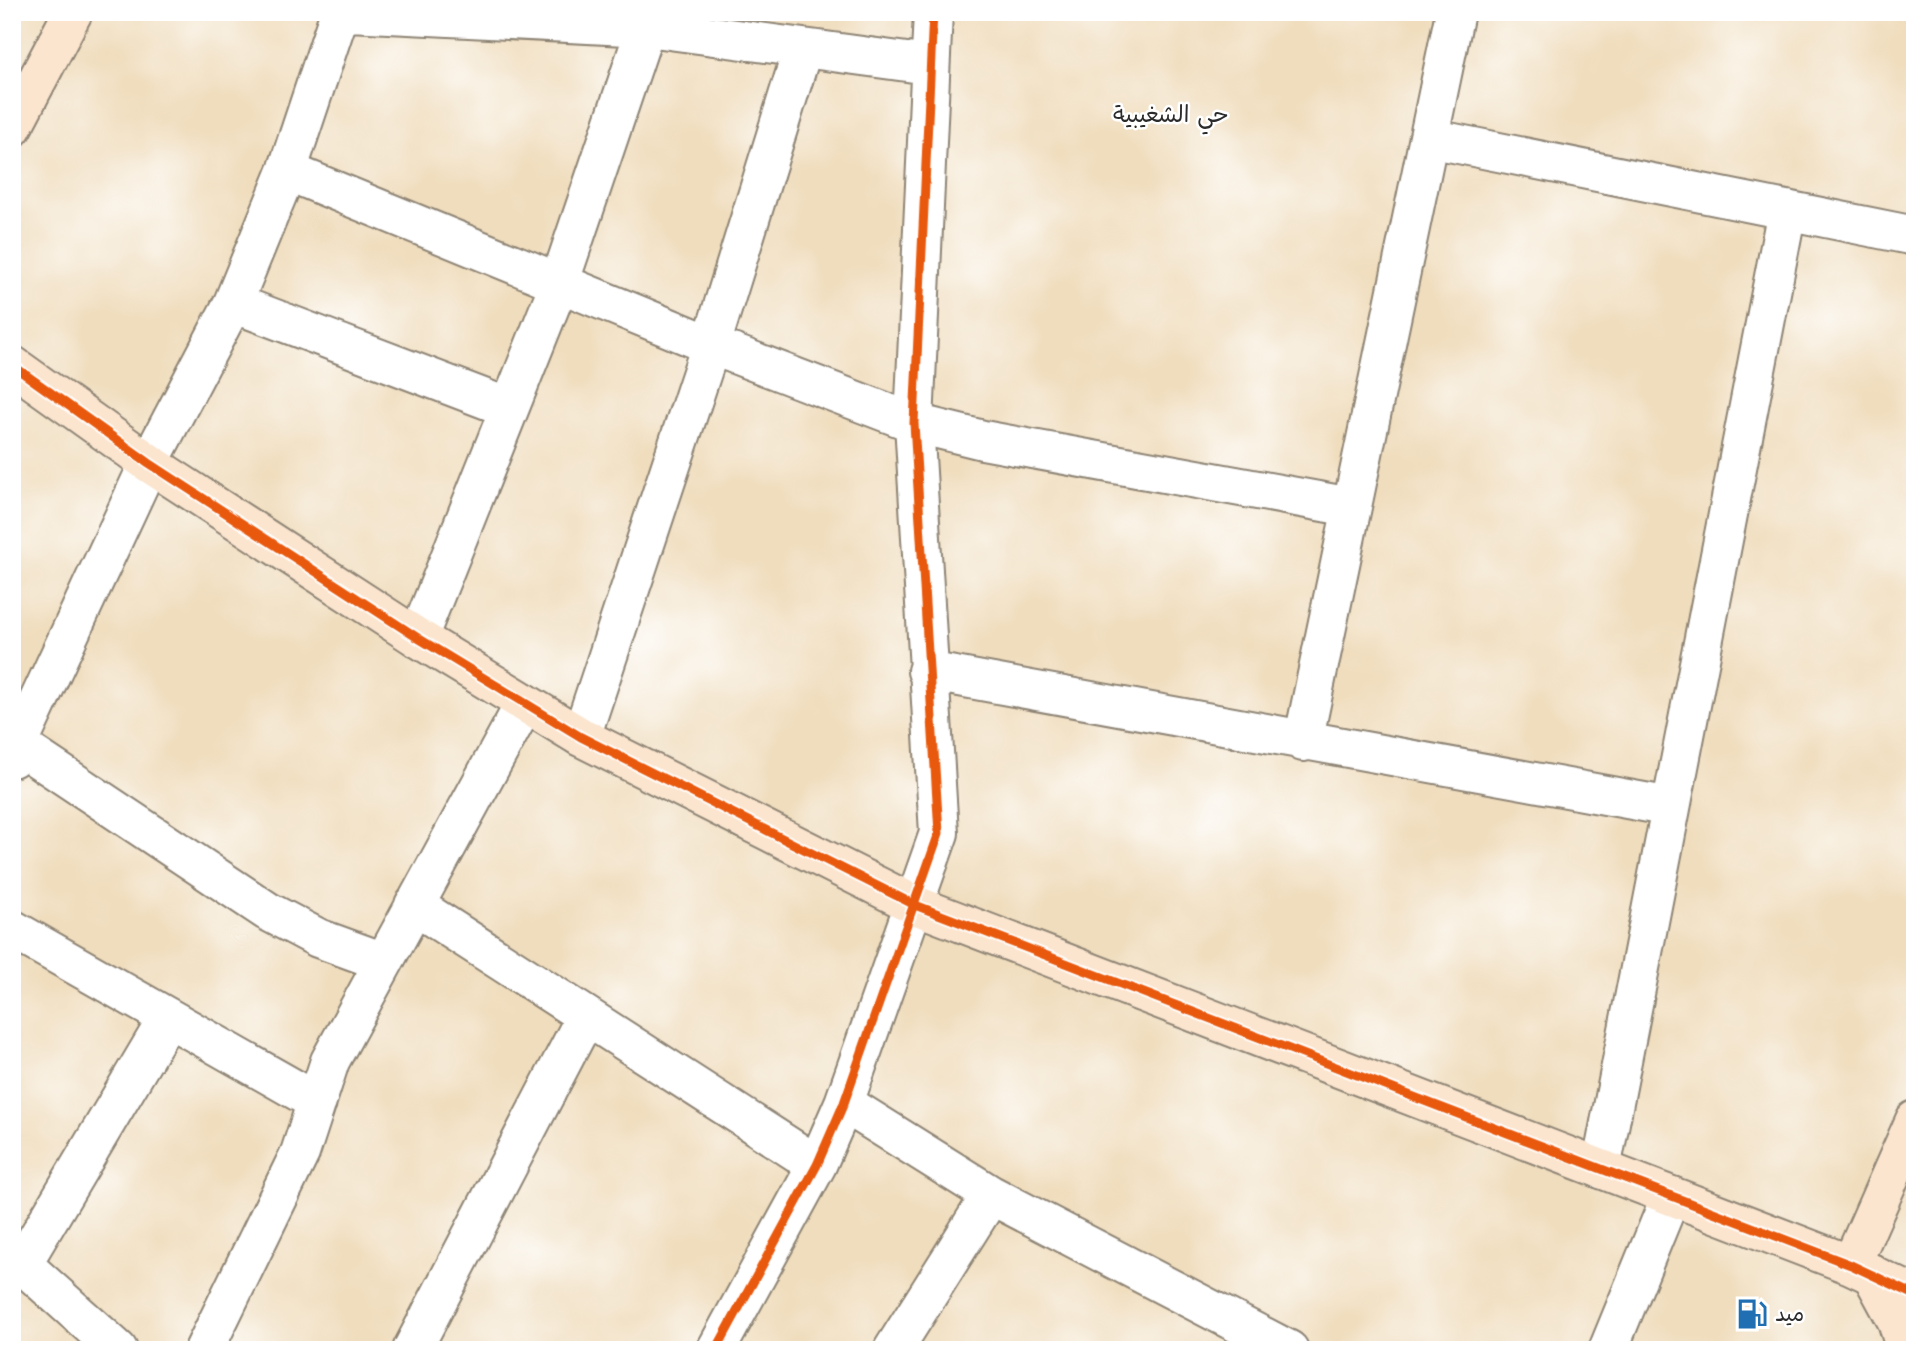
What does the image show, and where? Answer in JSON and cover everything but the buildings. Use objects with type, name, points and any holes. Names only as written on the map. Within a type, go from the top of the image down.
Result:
[{"type":"street","points":[[12,128],[73,12]]},
{"type":"street","points":[[716,1350],[817,1165],[844,1103],[939,833],[927,671],[914,423],[933,12]]},
{"type":"street","points":[[1303,742],[1455,12]]},
{"type":"street","points":[[384,962],[318,938],[267,911],[15,751],[149,463],[233,303],[287,171],[359,13],[649,19],[803,48],[929,65]]},
{"type":"street","points":[[418,638],[559,284],[649,19]]},
{"type":"street","points":[[581,737],[710,345],[803,48]]},
{"type":"street","points":[[1429,138],[1915,236]]},
{"type":"street","points":[[287,171],[710,345],[914,423],[983,440],[1351,507]]},
{"type":"street","points":[[1601,1169],[1787,210]]},
{"type":"street","points":[[233,303],[509,408]]},
{"type":"street","points":[[12,365],[149,463],[418,638],[581,737],[915,905],[1914,1291]]},
{"type":"street","points":[[12,392],[149,463]]},
{"type":"street","points":[[927,671],[1303,742],[1671,807]]},
{"type":"street","points":[[204,1350],[300,1153],[330,1061],[525,703]]},
{"type":"street","points":[[414,905],[817,1165]]},
{"type":"street","points":[[12,929],[317,1102]]},
{"type":"street","points":[[412,1350],[586,1016]]},
{"type":"street","points":[[118,1350],[17,1260],[168,1018]]},
{"type":"street","points":[[844,1103],[991,1195],[1289,1350]]},
{"type":"street","points":[[1861,1269],[1915,1120]]},
{"type":"street","points":[[893,1350],[991,1195]]},
{"type":"street","points":[[1608,1350],[1671,1196]]},
{"type":"street","points":[[1861,1269],[1897,1321],[1906,1350]]},
{"type":"cycle path","points":[[716,1350],[817,1165],[844,1103],[939,833],[914,423],[933,12]]},
{"type":"cycle path","points":[[12,365],[149,463],[418,638],[581,737],[915,905],[1851,1265],[1915,1295]]},
{"type":"place","name":"ميد","points":[[1752,1314]]},
{"type":"district","name":"حي الشغيبية","points":[[1171,114]]}]
